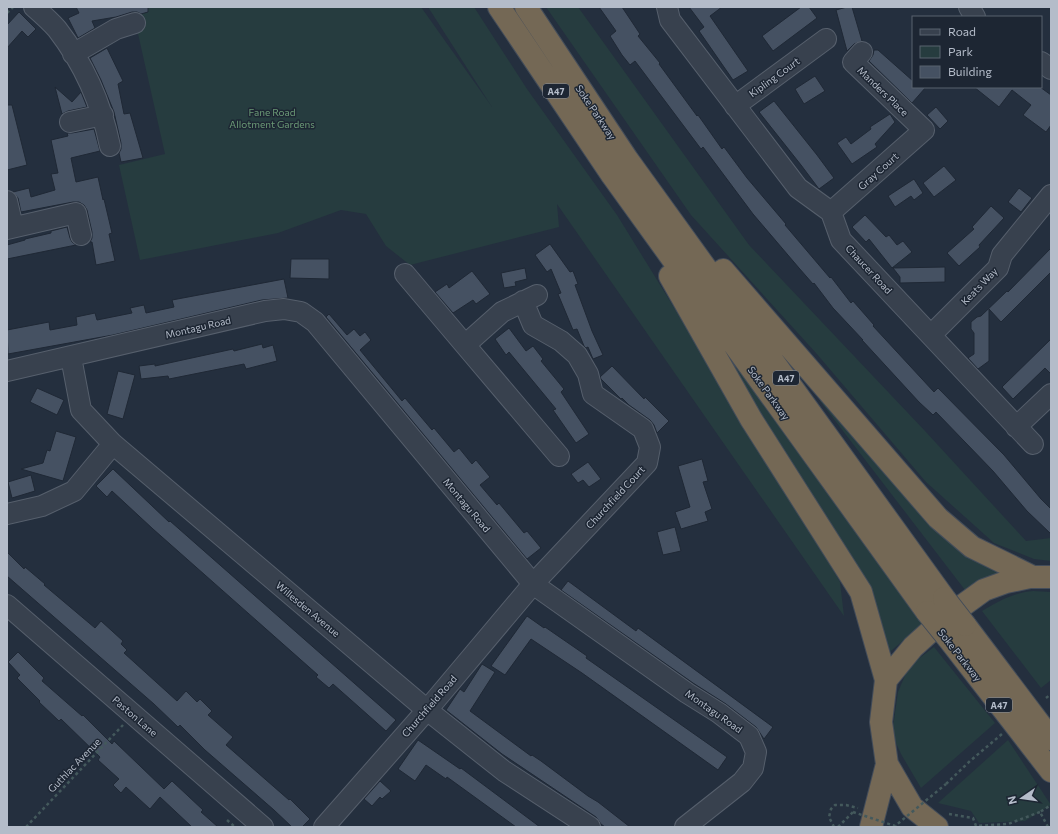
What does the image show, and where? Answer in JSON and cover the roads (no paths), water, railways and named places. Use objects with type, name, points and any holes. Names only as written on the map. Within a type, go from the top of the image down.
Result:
[{"type":"highway","name":"Soke Parkway","points":[[499,7],[612,175],[927,612],[1051,771]]},
{"type":"highway","name":"Soke Parkway","points":[[526,7],[627,159],[944,598],[1051,739]]},
{"type":"highway","name":"A47","points":[[627,159],[938,518],[972,547],[1042,577]]},
{"type":"highway","name":"A47","points":[[612,175],[751,419],[861,592],[886,680]]},
{"type":"highway","points":[[937,827],[912,807],[887,764],[881,722],[886,680],[913,647],[944,619],[984,590],[1006,582],[1042,577]]},
{"type":"highway","points":[[871,827],[887,764]]},
{"type":"street","points":[[34,7],[56,28],[93,87],[103,115],[110,146]]},
{"type":"street","points":[[667,7],[670,20],[798,188],[831,212]]},
{"type":"street","points":[[969,7],[974,16]]},
{"type":"street","points":[[73,54],[116,30],[135,23]]},
{"type":"street","name":"Kipling Court","points":[[735,106],[821,49]]},
{"type":"street","name":"Manders Place","points":[[862,52],[853,62],[924,130]]},
{"type":"street","points":[[1042,63],[1051,69]]},
{"type":"street","points":[[70,122],[103,115]]},
{"type":"street","name":"Gray Court","points":[[831,212],[924,130]]},
{"type":"street","name":"Keats Way","points":[[931,336],[998,268],[1002,255],[1051,196]]},
{"type":"street","points":[[7,201],[10,228],[76,213],[81,235]]},
{"type":"street","name":"Chaucer Road","points":[[831,212],[841,240],[1033,444]]},
{"type":"street","points":[[405,274],[559,456]]},
{"type":"street","name":"Churchfield Court","points":[[465,345],[502,312],[530,298],[533,325],[561,341],[577,355],[588,374],[593,394],[643,428],[650,447],[647,463],[533,584]]},
{"type":"street","name":"Montagu Road","points":[[7,371],[265,311],[284,309],[301,312],[315,322],[533,584],[687,693],[719,713],[749,736],[756,752],[753,768],[742,782],[685,827]]},
{"type":"street","name":"Willesden Avenue","points":[[71,357],[81,410],[113,444],[427,710],[504,771],[590,827]]},
{"type":"street","points":[[1016,426],[1051,394]]},
{"type":"street","points":[[7,514],[42,506],[74,491],[113,444]]},
{"type":"street","name":"Churchfield Road","points":[[324,827],[427,710],[533,584]]},
{"type":"street","name":"Paston Lane","points":[[7,605],[263,827]]},
{"type":"park label","name":"Fane Road Allotment Gardens","points":[[272,118]]}]
